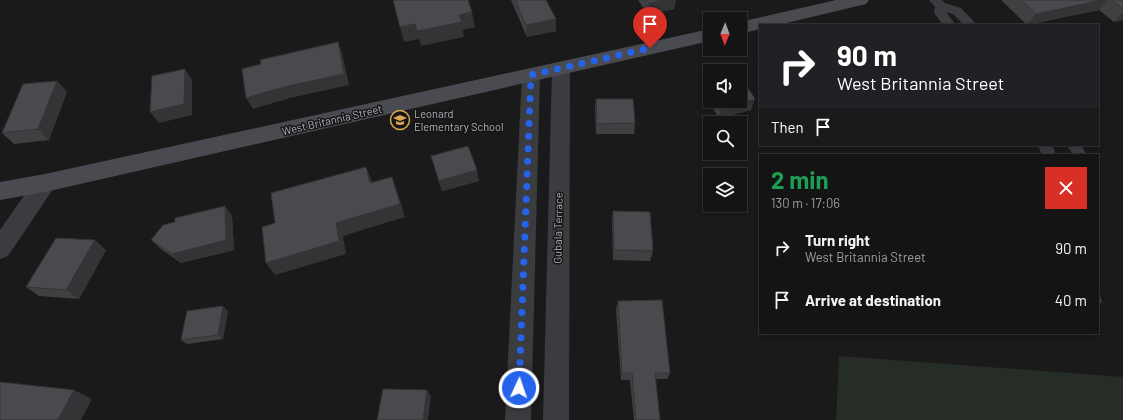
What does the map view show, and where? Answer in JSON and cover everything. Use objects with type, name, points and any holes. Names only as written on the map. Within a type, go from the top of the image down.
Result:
[{"type":"street","points":[[747,26],[860,0]]},
{"type":"street","name":"West Britannia Street","points":[[0,191],[45,183],[703,37]]},
{"type":"street","name":"Gubala Terrace","points":[[556,420],[561,69]]},
{"type":"street","points":[[518,420],[531,75]]},
{"type":"street","points":[[0,249],[45,183]]},
{"type":"lane","points":[[949,24],[940,14],[938,3],[958,10],[970,24]]},
{"type":"shaded area","points":[[839,356],[1123,377],[1123,420],[836,420]]},
{"type":"building","points":[[393,0],[468,0],[472,12],[459,15],[462,22],[417,31],[415,24],[400,27]]},
{"type":"building","points":[[515,0],[546,0],[556,19],[526,25]]},
{"type":"building","points":[[647,0],[665,0],[649,3]]},
{"type":"building","points":[[1022,0],[1102,0],[1036,14]]},
{"type":"building","points":[[1112,0],[1123,0],[1123,9]]},
{"type":"building","points":[[338,42],[344,74],[284,87],[246,98],[242,69],[261,64],[260,60]]},
{"type":"building","points":[[185,69],[184,104],[150,112],[152,76]]},
{"type":"building","points":[[57,81],[38,129],[2,133],[23,84]]},
{"type":"building","points":[[747,87],[755,99],[747,101]]},
{"type":"building","points":[[596,99],[633,99],[635,123],[597,124]]},
{"type":"building","points":[[468,146],[477,170],[439,181],[431,156]]},
{"type":"building","points":[[366,167],[370,183],[392,177],[400,204],[336,223],[339,241],[266,263],[262,227],[275,223],[271,193]]},
{"type":"building","points":[[225,206],[226,240],[172,254],[151,240],[163,225],[175,222],[175,218]]},
{"type":"building","points":[[613,211],[650,212],[653,251],[614,250]]},
{"type":"building","points":[[56,238],[95,240],[66,290],[26,287]]},
{"type":"building","points":[[1099,292],[1102,303],[1099,302]]},
{"type":"building","points":[[662,300],[670,373],[655,373],[660,420],[636,420],[632,373],[622,373],[618,301]]},
{"type":"building","points":[[223,306],[218,335],[181,340],[187,311]]},
{"type":"building","points":[[0,382],[74,390],[58,420],[0,420]]},
{"type":"building","points":[[383,389],[427,390],[423,420],[377,420]]},
{"type":"place","name":"Leonard Elementary School","points":[[400,120]]},
{"type":"route","points":[[519,388],[531,75],[650,48]]}]
